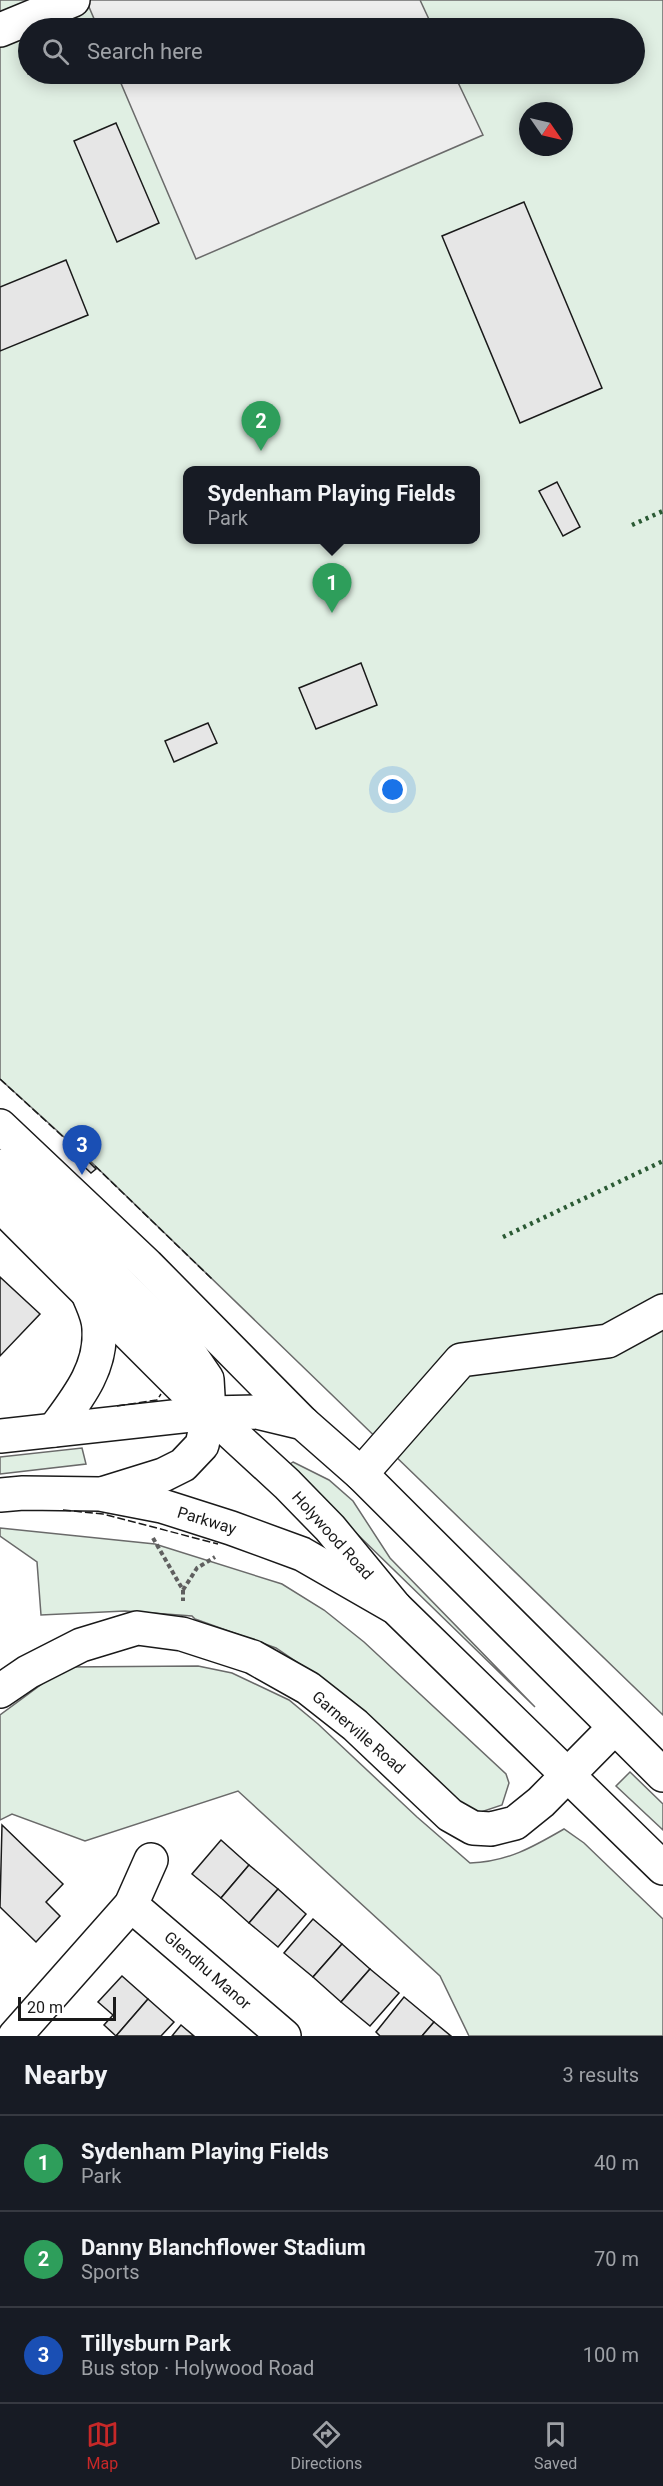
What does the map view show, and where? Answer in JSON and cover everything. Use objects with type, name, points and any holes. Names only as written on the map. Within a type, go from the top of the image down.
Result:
[{"type":"main road","points":[[29,18],[73,0]]},
{"type":"main road","points":[[0,30],[18,23]]},
{"type":"main road","points":[[0,1126],[147,1265],[303,1423],[361,1474],[663,1775]]},
{"type":"main road","points":[[0,1166],[188,1351],[207,1379],[209,1413],[202,1445],[183,1465],[143,1482],[100,1494]]},
{"type":"main road","name":"Holywood Road","points":[[0,1205],[209,1413],[287,1484],[330,1528],[396,1608],[663,1868]]},
{"type":"main road","points":[[54,1430],[82,1392],[94,1367],[100,1328],[87,1293]]},
{"type":"main road","points":[[361,1474],[461,1359],[608,1341],[663,1311]]},
{"type":"main road","points":[[0,1436],[209,1413],[257,1412],[303,1423]]},
{"type":"main road","name":"Parkway","points":[[0,1495],[100,1494],[162,1506],[241,1531],[302,1554],[396,1608]]},
{"type":"main road","name":"Garnerville Road","points":[[0,1691],[28,1672],[81,1646],[137,1628],[182,1634],[252,1656],[308,1688],[355,1725],[450,1815],[473,1828],[491,1829],[515,1823],[541,1802],[614,1728]]},
{"type":"main road","points":[[27,2031],[131,1905],[151,1860]]},
{"type":"main road","name":"Glendhu Manor","points":[[131,1905],[284,2036]]},
{"type":"path","points":[[150,1532],[183,1590],[182,1634]]},
{"type":"path","points":[[183,1590],[197,1568],[221,1553]]},
{"type":"green space","points":[[0,0],[663,0],[663,1715],[85,1156],[0,1079]]},
{"type":"green space","points":[[82,1448],[86,1464],[0,1474],[0,1457]]},
{"type":"green space","points":[[293,1462],[329,1480],[353,1501],[390,1558],[535,1707],[287,1466]]},
{"type":"green space","points":[[0,1528],[155,1544],[282,1584],[324,1610],[364,1642],[506,1774],[509,1783],[502,1805],[481,1812],[463,1807],[338,1690],[276,1648],[192,1616],[125,1611],[41,1615],[37,1562],[0,1536]]},
{"type":"green space","points":[[198,1666],[232,1673],[289,1700],[470,1863],[508,1857],[564,1829],[584,1843],[663,1919],[663,2036],[469,2036],[440,1976],[238,1791],[85,1841],[12,1814],[0,1820],[0,1715],[65,1667]]},
{"type":"green space","points":[[630,1772],[663,1804],[663,1830],[616,1786]]},
{"type":"shaded area","points":[[86,0],[420,0],[428,18],[94,18]]},
{"type":"shaded area","points":[[121,84],[459,84],[483,135],[196,259]]},
{"type":"building","points":[[116,123],[159,223],[117,242],[74,141]]},
{"type":"building","points":[[524,202],[602,388],[520,423],[442,236]]},
{"type":"building","points":[[66,260],[88,315],[0,351],[0,287]]},
{"type":"building","points":[[557,482],[580,527],[563,536],[539,491]]},
{"type":"building","points":[[361,663],[377,705],[316,729],[299,688]]},
{"type":"building","points":[[208,723],[217,743],[174,762],[165,741]]},
{"type":"building","points":[[82,1155],[96,1169],[91,1173],[77,1160]]},
{"type":"building","points":[[0,1277],[40,1314],[0,1356]]},
{"type":"building","points":[[2,1825],[63,1884],[46,1902],[60,1916],[36,1942],[0,1907]]},
{"type":"building","points":[[221,1840],[249,1865],[221,1898],[192,1874]]},
{"type":"building","points":[[249,1865],[278,1889],[249,1923],[221,1898]]},
{"type":"building","points":[[278,1889],[306,1914],[278,1947],[249,1923]]},
{"type":"building","points":[[313,1919],[342,1944],[313,1977],[284,1953]]},
{"type":"building","points":[[342,1944],[370,1969],[341,2002],[313,1977]]},
{"type":"building","points":[[370,1969],[399,1993],[370,2026],[341,2002]]},
{"type":"building","points":[[122,1976],[148,1999],[116,2036],[104,2025],[113,2015],[98,2002]]},
{"type":"building","points":[[404,1997],[434,2022],[422,2036],[380,2036],[376,2032]]},
{"type":"building","points":[[148,1999],[174,2022],[161,2036],[116,2036]]},
{"type":"building","points":[[434,2022],[451,2036],[422,2036]]},
{"type":"building","points":[[181,2025],[194,2036],[172,2036]]},
{"type":"hedge","points":[[632,525],[663,511]]},
{"type":"hedge","points":[[503,1237],[663,1161]]},
{"type":"fence","points":[[0,1079],[84,1156]]},
{"type":"fence","points":[[95,1166],[212,1279]]},
{"type":"fence","points":[[117,1406],[157,1400],[161,1394]]},
{"type":"fence","points":[[63,1510],[103,1514],[218,1544]]},
{"type":"place","name":"Danny Blanchflower Stadium","points":[[261,451]]},
{"type":"place","name":"Sydenham Playing Fields","points":[[332,613]]},
{"type":"place","name":"Tillysburn Park","points":[[82,1175]]}]
